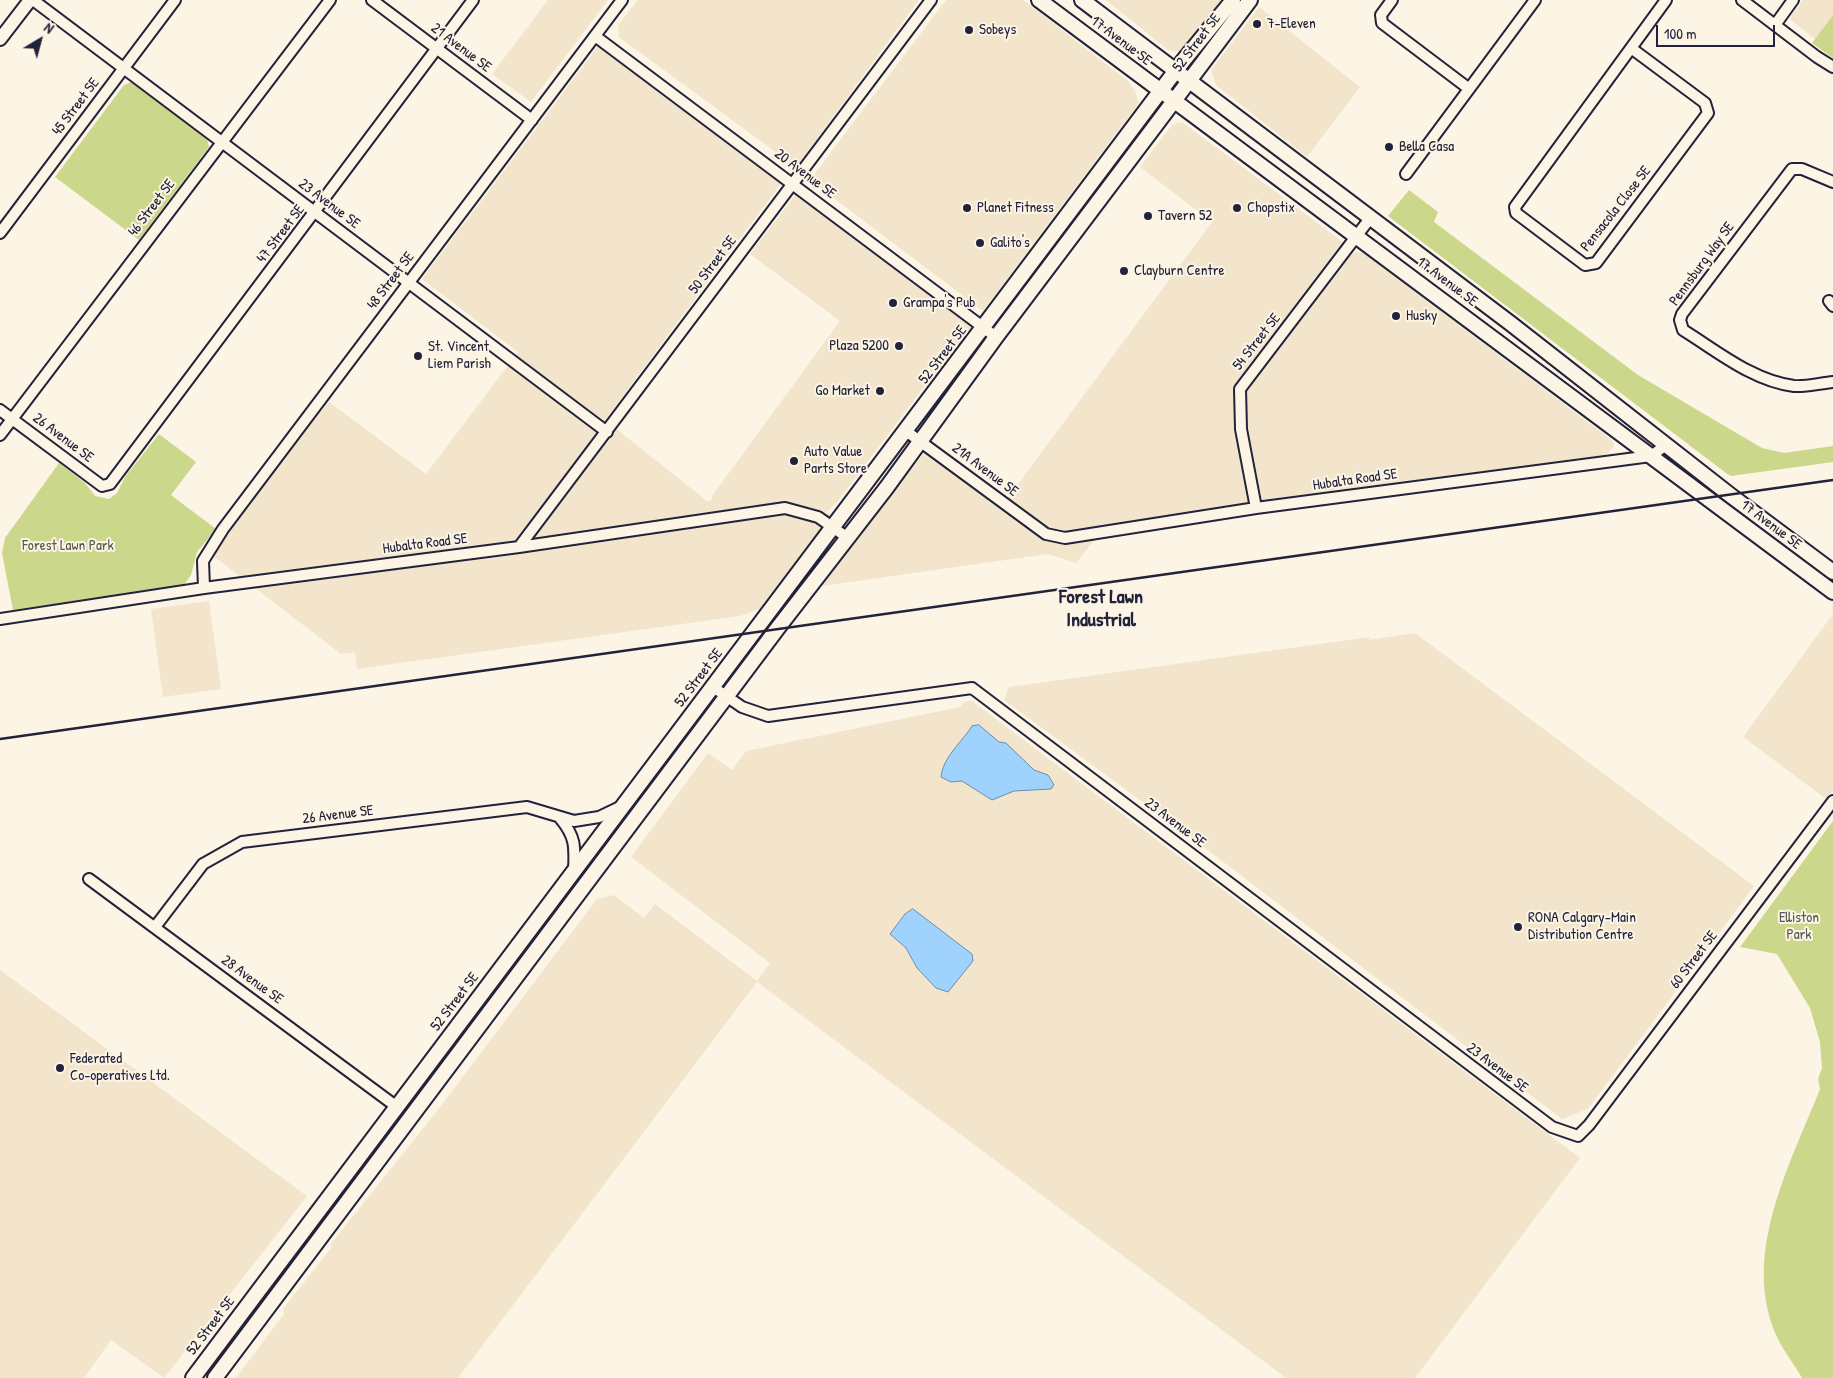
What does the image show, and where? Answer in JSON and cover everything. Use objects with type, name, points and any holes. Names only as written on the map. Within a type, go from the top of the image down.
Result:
[{"type":"main road","name":"17 Avenue SE","points":[[1039,0],[1833,592]]},
{"type":"main road","name":"52 Street SE","points":[[193,1378],[1160,91],[1233,0]]},
{"type":"main road","name":"52 Street SE","points":[[215,1378],[777,629],[921,441],[996,337],[1250,0]]},
{"type":"main road","name":"17 Avenue SE","points":[[1084,1],[1370,217],[1833,572]]},
{"type":"street","points":[[0,39],[31,0]]},
{"type":"street","name":"23 Avenue SE","points":[[31,0],[607,432]]},
{"type":"street","name":"45 Street SE","points":[[0,233],[176,0]]},
{"type":"street","name":"46 Street SE","points":[[0,435],[221,141],[330,0]]},
{"type":"street","name":"21 Avenue SE","points":[[372,0],[532,120]]},
{"type":"street","name":"47 Street SE","points":[[110,484],[316,213],[473,0]]},
{"type":"street","name":"48 Street SE","points":[[204,588],[203,561],[210,547],[622,0]]},
{"type":"street","name":"50 Street SE","points":[[519,547],[931,0]]},
{"type":"street","points":[[1392,0],[1381,15],[1382,23],[1468,88]]},
{"type":"street","points":[[1406,174],[1535,0]]},
{"type":"street","name":"Pensacola Close SE","points":[[1631,48],[1705,103],[1708,113],[1596,263],[1585,265],[1516,213],[1515,207],[1666,0]]},
{"type":"street","points":[[1742,0],[1833,67]]},
{"type":"street","points":[[1775,25],[1793,0]]},
{"type":"street","name":"20 Avenue SE","points":[[595,36],[996,337]]},
{"type":"street","name":"Pennsburg Way SE","points":[[1833,182],[1802,169],[1792,170],[1682,314],[1680,320],[1683,330],[1749,371],[1773,382],[1796,386],[1833,382]]},
{"type":"street","name":"54 Street SE","points":[[1256,508],[1241,428],[1240,389],[1370,217]]},
{"type":"street","name":"26 Avenue SE","points":[[0,410],[102,486],[110,484]]},
{"type":"street","name":"21A Avenue SE","points":[[906,430],[1046,534]]},
{"type":"street","name":"Hubalta Road SE","points":[[1046,534],[1065,538],[1256,508],[1651,456],[1666,445]]},
{"type":"street","name":"Hubalta Road SE","points":[[0,619],[204,588],[519,547],[785,508],[818,517],[848,538]]},
{"type":"street","name":"23 Avenue SE","points":[[713,687],[742,707],[768,716],[972,688],[1552,1127],[1578,1136]]},
{"type":"street","name":"60 Street SE","points":[[1578,1136],[1590,1125],[1833,801]]},
{"type":"street","name":"26 Avenue SE","points":[[155,927],[203,864],[242,842],[527,807],[574,821],[599,817],[624,805]]},
{"type":"street","points":[[560,818],[572,835],[575,848],[574,872]]},
{"type":"street","name":"28 Avenue SE","points":[[89,879],[397,1107]]},
{"type":"shaded area","points":[[548,0],[608,0],[531,102],[492,74]]},
{"type":"shaded area","points":[[638,0],[919,0],[796,167],[619,37],[618,25]]},
{"type":"shaded area","points":[[946,0],[1023,0],[1128,81],[1135,91],[1139,103],[983,311],[810,180]]},
{"type":"shaded area","points":[[1106,0],[1221,0],[1182,53],[1168,50]]},
{"type":"shaded area","points":[[1803,0],[1833,0],[1833,15],[1815,39],[1791,20],[1791,16]]},
{"type":"shaded area","points":[[1259,7],[1360,87],[1307,157],[1216,85],[1211,70]]},
{"type":"shaded area","points":[[599,45],[782,182],[605,420],[707,501],[711,501],[712,496],[840,321],[750,254],[797,193],[976,322],[967,332],[967,338],[931,386],[927,383],[838,501],[827,512],[860,536],[927,449],[1004,503],[1212,222],[1140,167],[1172,125],[1182,122],[1343,242],[1308,292],[1316,301],[1349,257],[1355,252],[1363,253],[1613,441],[1614,446],[1608,453],[1589,464],[1100,533],[1076,563],[1048,554],[822,586],[740,616],[357,669],[355,652],[341,654],[212,555],[223,529],[329,402],[426,474],[518,352],[422,279]]},
{"type":"shaded area","points":[[209,601],[221,689],[163,697],[151,609]]},
{"type":"shaded area","points":[[1833,614],[1833,790],[1826,799],[1743,737]]},
{"type":"shaded area","points":[[1415,633],[1754,886],[1588,1109],[1562,1119],[1209,851],[1004,700],[1009,687],[1370,637],[1368,640]]},
{"type":"shaded area","points":[[972,701],[1580,1158],[1415,1378],[1286,1378],[757,982],[458,1378],[236,1378],[284,1314],[283,1309],[332,1247],[330,1245],[437,1111],[597,899],[614,895],[644,918],[655,904],[757,981],[770,963],[631,857],[708,753],[732,770],[746,751],[960,707],[964,702]]},
{"type":"shaded area","points":[[0,970],[307,1196],[164,1378],[111,1340],[84,1378],[0,1378]]},
{"type":"green space","points":[[1833,15],[1833,58],[1812,43]]},
{"type":"green space","points":[[132,82],[207,138],[209,147],[139,240],[55,177],[124,85]]},
{"type":"green space","points":[[1409,190],[1438,212],[1434,222],[1638,375],[1762,448],[1784,453],[1833,446],[1833,462],[1731,476],[1726,473],[1388,216]]},
{"type":"green space","name":"Forest Lawn Park","points":[[159,434],[196,462],[171,495],[216,529],[197,552],[191,575],[184,585],[13,610],[2,553],[5,538],[59,463],[85,483],[95,496],[109,499],[117,493],[125,477]]},
{"type":"green space","name":"Elliston Park","points":[[1833,821],[1833,1378],[1802,1378],[1778,1339],[1767,1308],[1764,1276],[1766,1244],[1773,1212],[1783,1180],[1820,1089],[1818,1079],[1822,1068],[1820,1042],[1810,1008],[1777,954],[1740,947]]},
{"type":"water","points":[[979,725],[999,742],[1006,743],[1034,770],[1048,775],[1054,785],[1051,789],[1014,791],[992,800],[962,781],[951,782],[941,777],[945,763],[954,750],[972,726]]},
{"type":"water","points":[[913,909],[972,954],[973,961],[948,992],[936,988],[917,968],[906,948],[890,934],[905,914]]},
{"type":"railway","points":[[0,739],[1833,480]]},
{"type":"place","name":"7-Eleven","points":[[1257,24]]},
{"type":"place","name":"Sobeys","points":[[969,30]]},
{"type":"place","name":"Bella Casa","points":[[1389,147]]},
{"type":"place","name":"Planet Fitness","points":[[967,208]]},
{"type":"place","name":"Chopstix","points":[[1237,208]]},
{"type":"place","name":"Tavern 52","points":[[1148,216]]},
{"type":"place","name":"Galito's","points":[[980,243]]},
{"type":"place","name":"Clayburn Centre","points":[[1124,271]]},
{"type":"place","name":"Grampa's Pub","points":[[893,303]]},
{"type":"place","name":"Husky","points":[[1396,316]]},
{"type":"place","name":"Plaza 5200","points":[[899,346]]},
{"type":"place","name":"St. Vincent Liem Parish","points":[[418,356]]},
{"type":"place","name":"Go Market","points":[[880,391]]},
{"type":"place","name":"Auto Value Parts Store","points":[[794,461]]},
{"type":"place","name":"RONA Calgary–Main Distribution Centre","points":[[1518,927]]},
{"type":"place","name":"Federated Co-operatives Ltd.","points":[[60,1068]]},
{"type":"district","name":"Forest Lawn Industrial","points":[[1101,610]]}]
